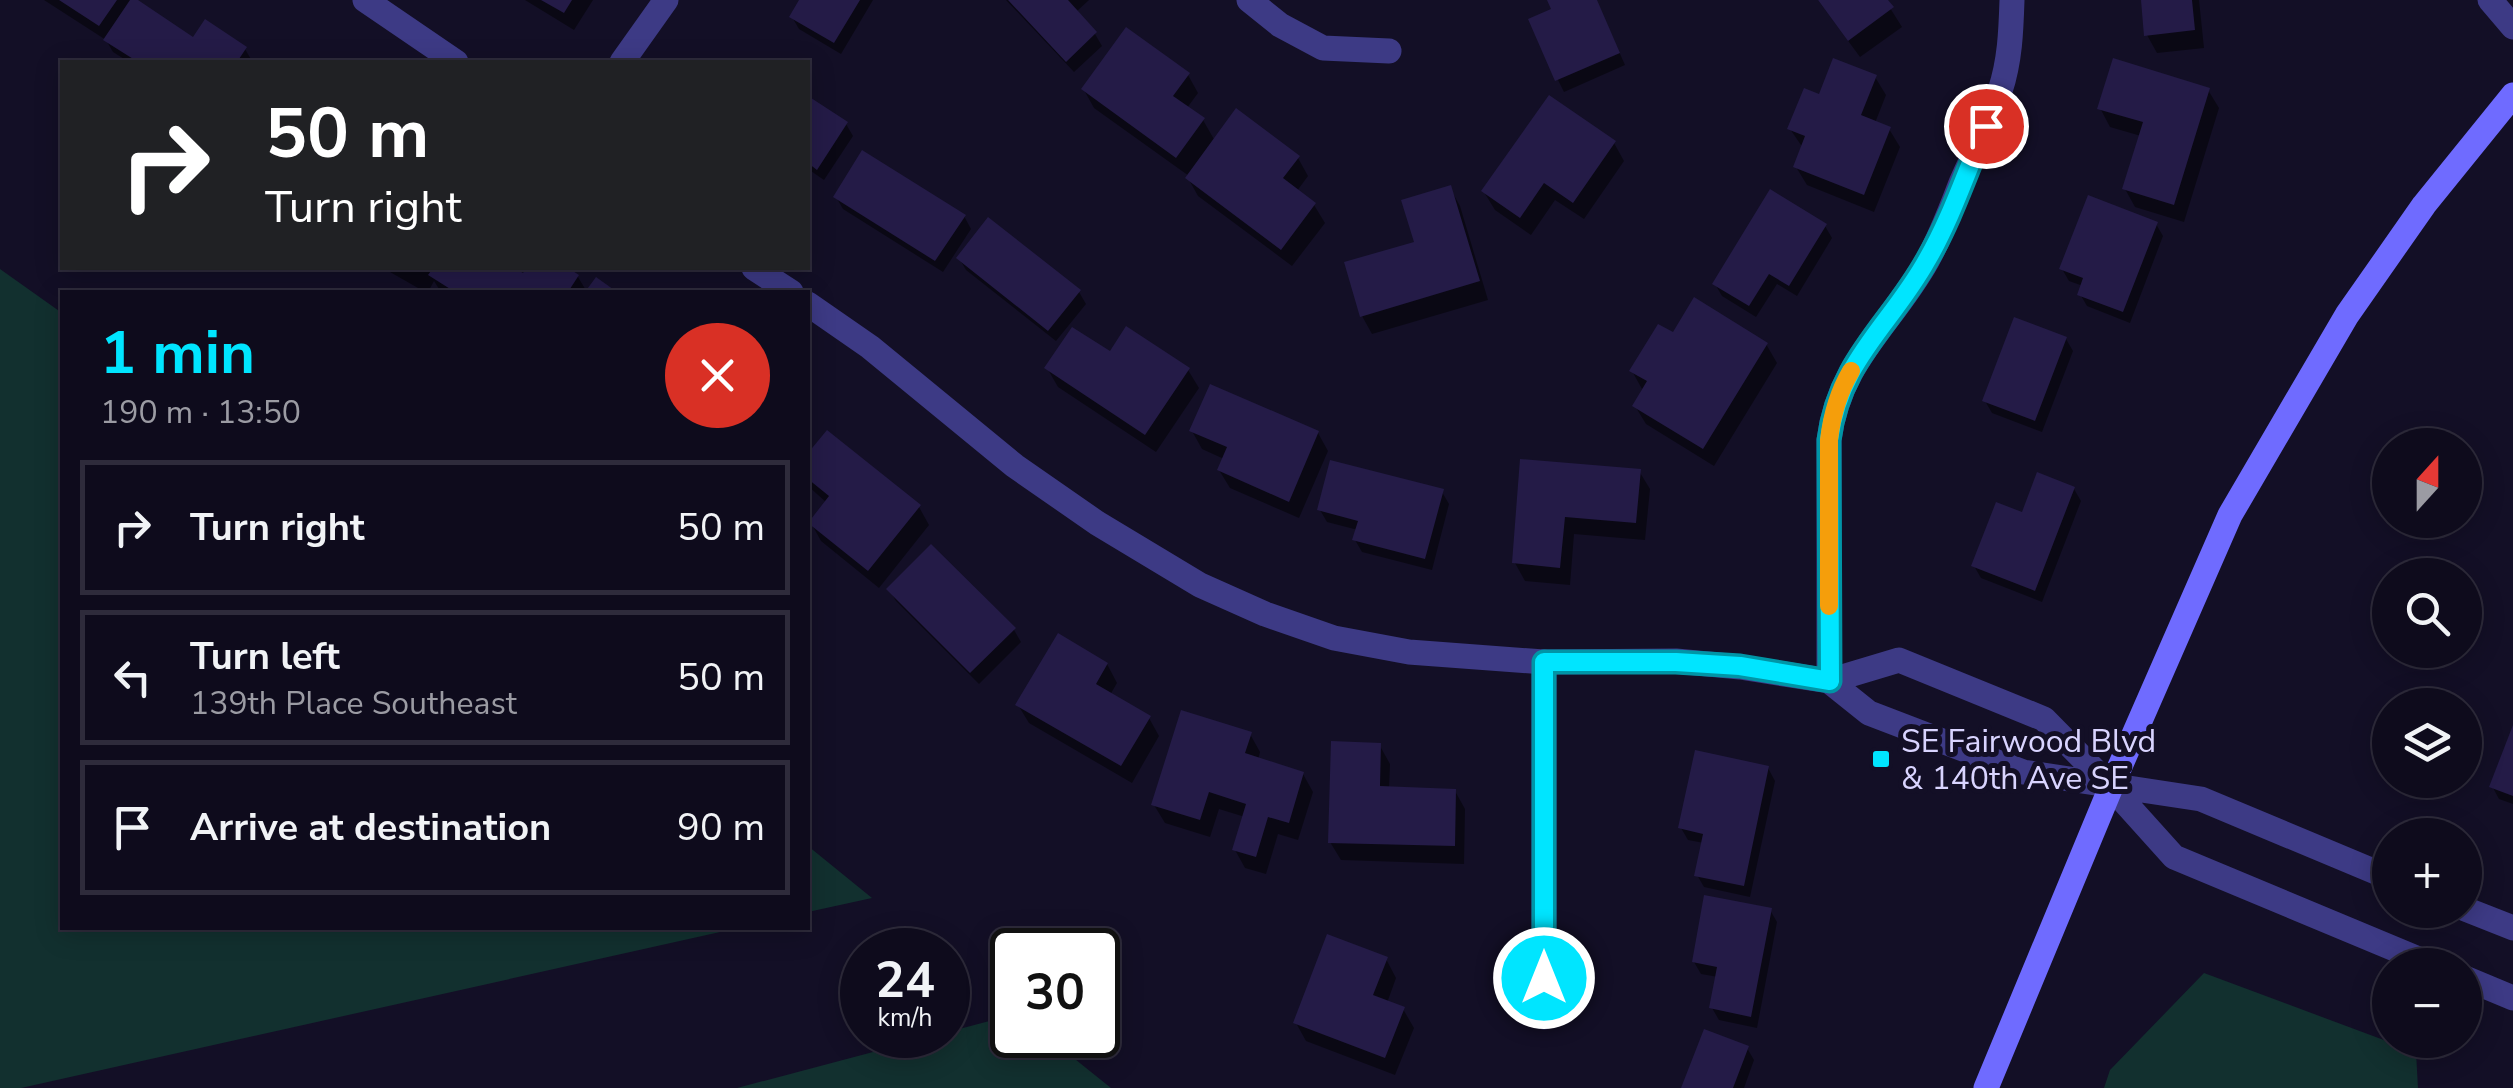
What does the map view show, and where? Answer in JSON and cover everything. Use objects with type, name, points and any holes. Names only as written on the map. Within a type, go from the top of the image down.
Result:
[{"type":"main road","points":[[1986,1088],[2230,515],[2348,315],[2424,205],[2513,95]]},
{"type":"street","points":[[366,0],[453,60]]},
{"type":"street","points":[[623,60],[666,0]]},
{"type":"street","points":[[1249,0],[1280,25],[1323,48],[1389,52]]},
{"type":"street","points":[[1830,681],[1832,413],[1842,386],[1927,261],[1943,226],[2000,93],[2009,56],[2012,0]]},
{"type":"street","points":[[2490,0],[2513,27]]},
{"type":"street","points":[[757,270],[787,290]]},
{"type":"street","points":[[810,305],[870,347],[1015,466],[1097,523],[1200,585],[1265,614],[1334,638],[1409,652],[1544,662],[1740,666],[1830,681],[1898,660],[2044,719],[2174,856],[2393,948]]},
{"type":"street","points":[[1544,662],[1544,1017]]},
{"type":"street","points":[[1830,681],[1869,713],[2023,772],[2201,799],[2372,870]]},
{"type":"street","points":[[2482,916],[2513,928]]},
{"type":"street","points":[[2482,985],[2513,998]]},
{"type":"green space","points":[[0,269],[60,312],[60,930],[729,930],[21,1088],[0,1088]]},
{"type":"green space","points":[[810,848],[872,898],[810,912]]},
{"type":"green space","points":[[2204,973],[2372,1036],[2372,1058],[2416,1058],[2418,1088],[2104,1088],[2110,1070]]},
{"type":"green space","points":[[990,1021],[990,1058],[1074,1058],[1111,1088],[737,1088],[850,1058],[970,1058],[970,1026]]},
{"type":"building","points":[[59,0],[117,0],[99,26]]},
{"type":"building","points":[[130,0],[138,0],[193,37],[205,19],[247,47],[238,60],[135,60],[103,40]]},
{"type":"building","points":[[541,0],[572,0],[564,13]]},
{"type":"building","points":[[799,0],[860,0],[834,43],[789,17]]},
{"type":"building","points":[[1008,0],[1068,0],[1097,32],[1066,62]]},
{"type":"building","points":[[1547,0],[1597,0],[1620,53],[1555,81],[1528,19],[1551,9]]},
{"type":"building","points":[[1818,0],[1888,0],[1894,7],[1848,41]]},
{"type":"building","points":[[2141,0],[2192,0],[2195,30],[2144,36]]},
{"type":"building","points":[[1126,27],[1190,73],[1173,96],[1205,118],[1176,158],[1081,89]]},
{"type":"building","points":[[1833,58],[1877,75],[1861,115],[1891,127],[1864,195],[1793,167],[1805,136],[1787,129],[1804,88],[1819,94]]},
{"type":"building","points":[[2113,58],[2210,88],[2174,205],[2122,189],[2143,122],[2097,109]]},
{"type":"building","points":[[1549,95],[1616,141],[1573,203],[1544,183],[1520,218],[1481,191]]},
{"type":"building","points":[[810,97],[848,122],[817,170],[810,165]]},
{"type":"building","points":[[1236,108],[1300,156],[1283,178],[1316,203],[1281,250],[1185,178]]},
{"type":"building","points":[[862,150],[966,215],[935,261],[833,197]]},
{"type":"building","points":[[1451,185],[1480,281],[1360,317],[1344,262],[1414,242],[1401,200]]},
{"type":"building","points":[[1770,189],[1827,224],[1789,286],[1769,274],[1749,306],[1712,284]]},
{"type":"building","points":[[2088,195],[2158,222],[2123,312],[2077,295],[2083,278],[2059,269]]},
{"type":"building","points":[[988,217],[1081,290],[1048,331],[956,258]]},
{"type":"building","points":[[432,270],[523,273],[571,270],[579,275],[569,290],[452,290],[428,275]]},
{"type":"building","points":[[596,277],[614,290],[586,290]]},
{"type":"building","points":[[1694,297],[1768,343],[1703,449],[1632,406],[1647,381],[1629,371],[1658,324],[1673,332]]},
{"type":"building","points":[[2014,317],[2067,337],[2035,421],[1982,401]]},
{"type":"building","points":[[1126,326],[1190,368],[1145,435],[1044,368],[1072,327],[1110,351]]},
{"type":"building","points":[[1210,384],[1319,431],[1289,502],[1217,470],[1227,447],[1189,431]]},
{"type":"building","points":[[827,430],[921,505],[868,571],[810,525],[829,496],[810,481],[810,451]]},
{"type":"building","points":[[1520,459],[1641,469],[1636,523],[1565,517],[1560,568],[1512,563]]},
{"type":"building","points":[[1330,460],[1444,489],[1425,559],[1352,540],[1358,521],[1317,510]]},
{"type":"building","points":[[2037,472],[2075,487],[2035,591],[1971,566],[1996,502],[2022,512]]},
{"type":"building","points":[[931,544],[1016,628],[970,673],[886,589]]},
{"type":"building","points":[[1058,633],[1108,663],[1096,684],[1151,716],[1121,766],[1015,705]]},
{"type":"building","points":[[1181,710],[1252,732],[1245,753],[1304,772],[1289,823],[1268,817],[1256,857],[1232,850],[1246,804],[1209,792],[1200,820],[1151,805]]},
{"type":"building","points":[[2513,725],[2513,796],[2489,787]]},
{"type":"building","points":[[1331,741],[1381,743],[1380,786],[1456,789],[1455,846],[1328,843]]},
{"type":"building","points":[[1695,750],[1769,766],[1744,886],[1694,876],[1703,834],[1678,828]]},
{"type":"building","points":[[1704,895],[1772,908],[1751,1017],[1709,1008],[1717,967],[1692,962]]},
{"type":"building","points":[[1327,934],[1388,957],[1373,995],[1405,1007],[1385,1058],[1293,1023]]},
{"type":"building","points":[[1704,1029],[1749,1046],[1733,1088],[1681,1088]]},
{"type":"slow traffic","points":[[1829,606],[1829,440],[1832,413],[1851,371]]},
{"type":"place","name":"SE Fairwood Blvd & 140th Ave SE","points":[[1881,759]]},
{"type":"route","points":[[1544,978],[1544,662],[1740,666],[1830,681],[1832,413],[1842,386],[1861,355],[1927,261],[1986,126]]}]
